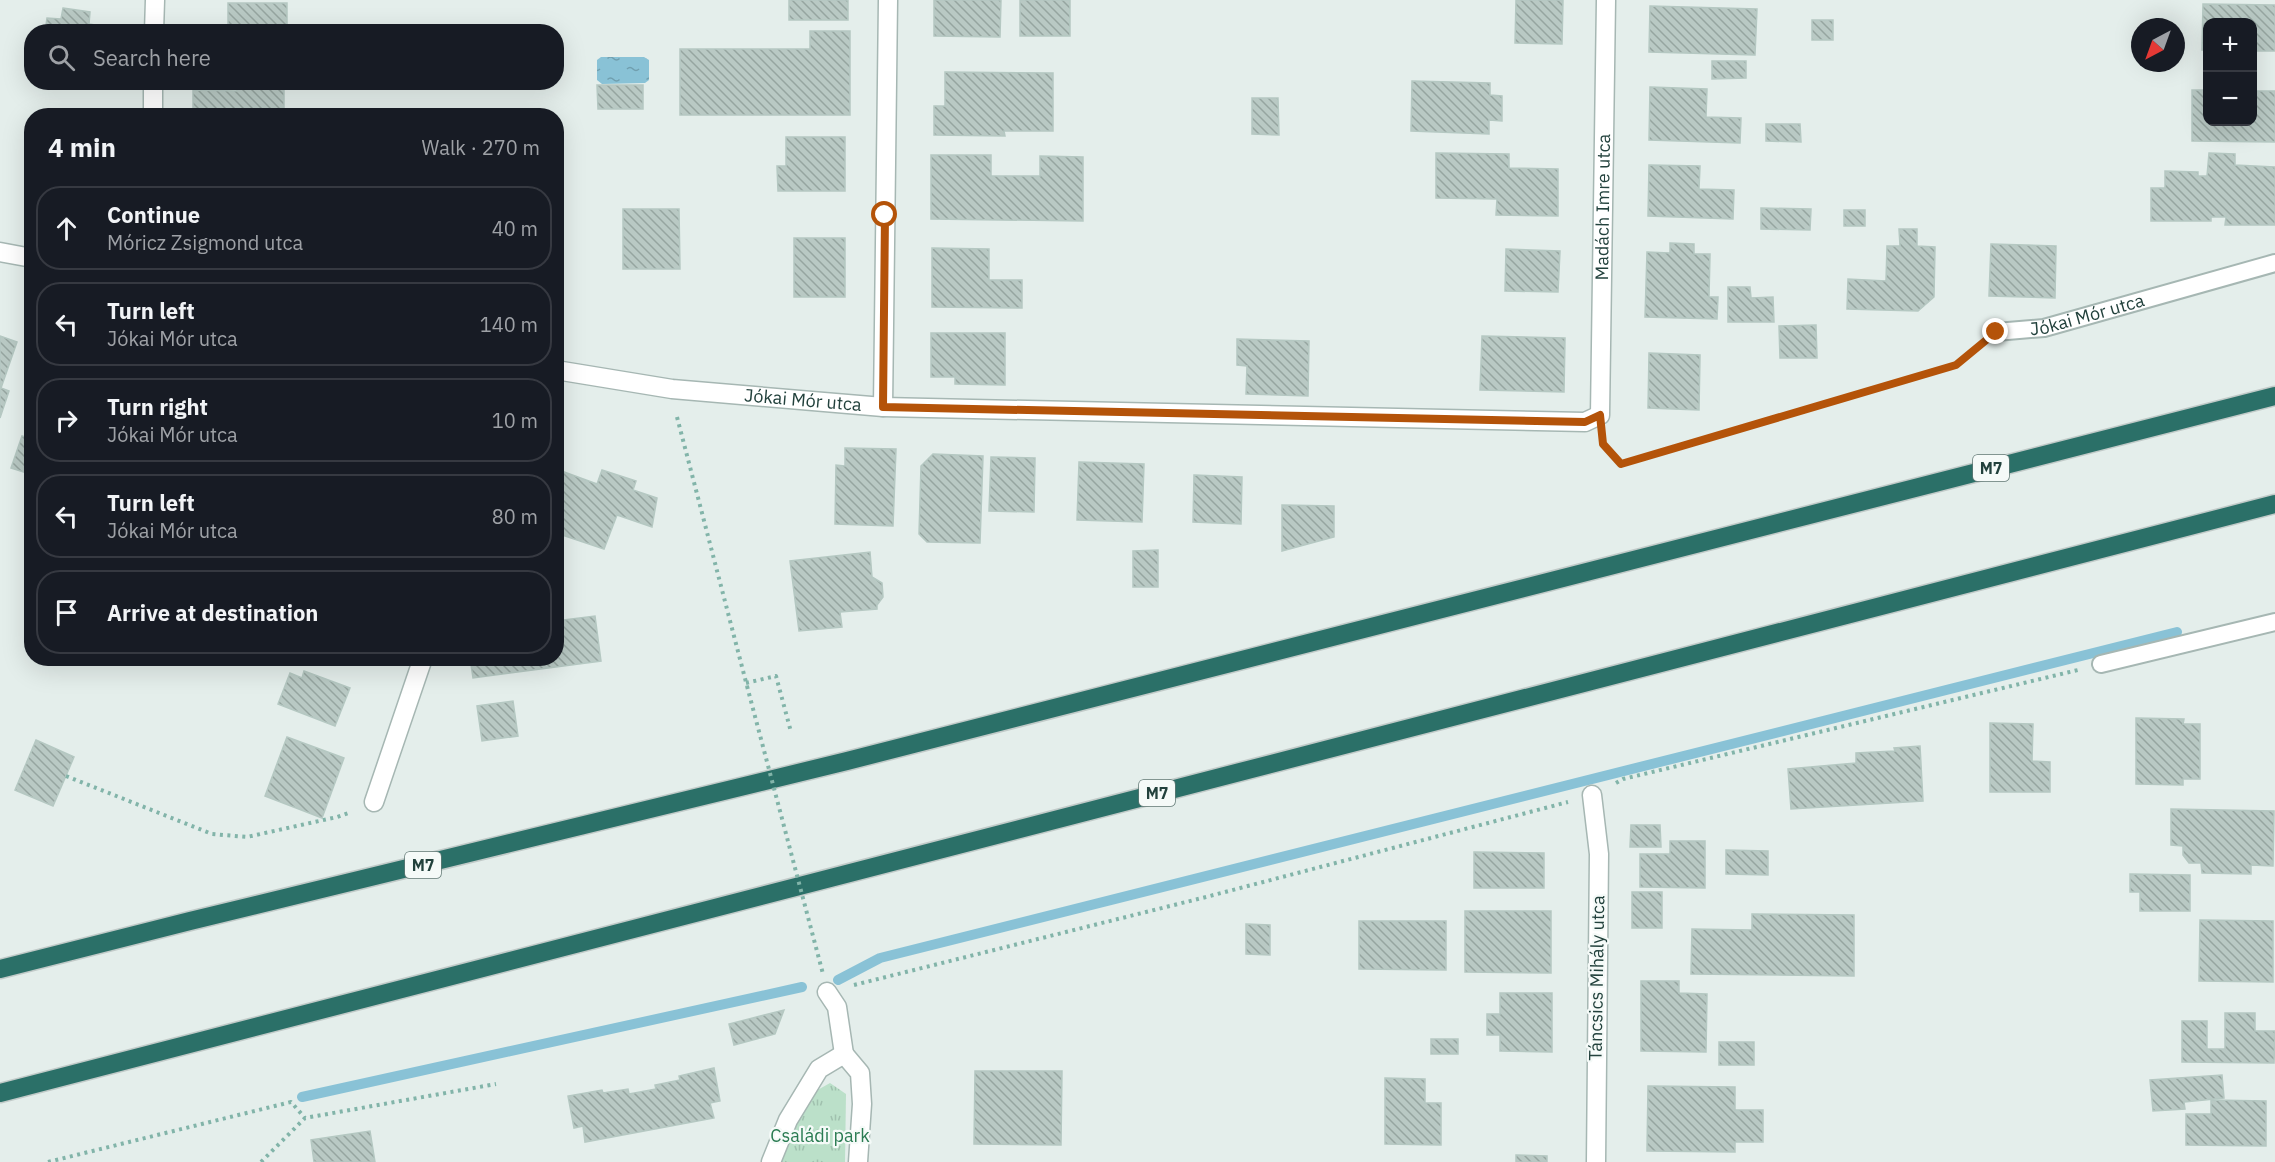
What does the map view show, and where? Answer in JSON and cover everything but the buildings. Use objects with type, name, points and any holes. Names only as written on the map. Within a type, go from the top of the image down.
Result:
[{"type":"highway","name":"M7","points":[[0,969],[847,761],[2275,396]]},
{"type":"highway","name":"M7","points":[[0,1093],[2275,504]]},
{"type":"street","points":[[154,0],[154,24]]},
{"type":"street","points":[[883,407],[888,0]]},
{"type":"street","name":"Madách Imre utca","points":[[1600,415],[1606,0]]},
{"type":"street","points":[[153,90],[153,108]]},
{"type":"street","points":[[0,252],[24,256]]},
{"type":"street","name":"Jókai Mór utca","points":[[564,371],[672,389],[883,407],[1585,422],[1600,415]]},
{"type":"street","points":[[374,802],[420,666]]},
{"type":"street","name":"Táncsics Mihály utca","points":[[1592,795],[1599,854],[1596,1162]]},
{"type":"street","points":[[825,983],[837,1007],[844,1054],[860,1073],[862,1104],[858,1162]]},
{"type":"street","points":[[771,1162],[788,1120],[819,1069],[844,1054]]},
{"type":"lane","name":"Jókai Mór utca","points":[[1996,332],[2044,328],[2275,263]]},
{"type":"lane","points":[[2101,664],[2275,622]]},
{"type":"path","points":[[1600,415],[1603,444],[1621,464],[1956,365],[1996,332]]},
{"type":"path","points":[[672,389],[676,414],[825,983],[1195,900],[1592,795],[1623,779],[2101,664]]},
{"type":"path","points":[[747,685],[776,676],[791,732]]},
{"type":"path","points":[[66,776],[212,834],[247,837],[342,816]]},
{"type":"path","points":[[261,1162],[304,1118],[496,1084]]},
{"type":"path","points":[[48,1162],[291,1102],[304,1118]]},
{"type":"green space","name":"Családi park","points":[[830,1083],[846,1094],[845,1162],[781,1162],[801,1115],[814,1092]]},
{"type":"water","points":[[601,57],[644,57],[649,60],[649,80],[645,83],[602,84],[597,80],[597,60]]},
{"type":"waterway","points":[[838,980],[880,958],[2177,632]]},
{"type":"waterway","points":[[302,1097],[802,987]]},
{"type":"route","points":[[885,215],[883,407],[1585,422],[1600,415],[1603,444],[1621,464],[1956,365],[1996,332]]}]
